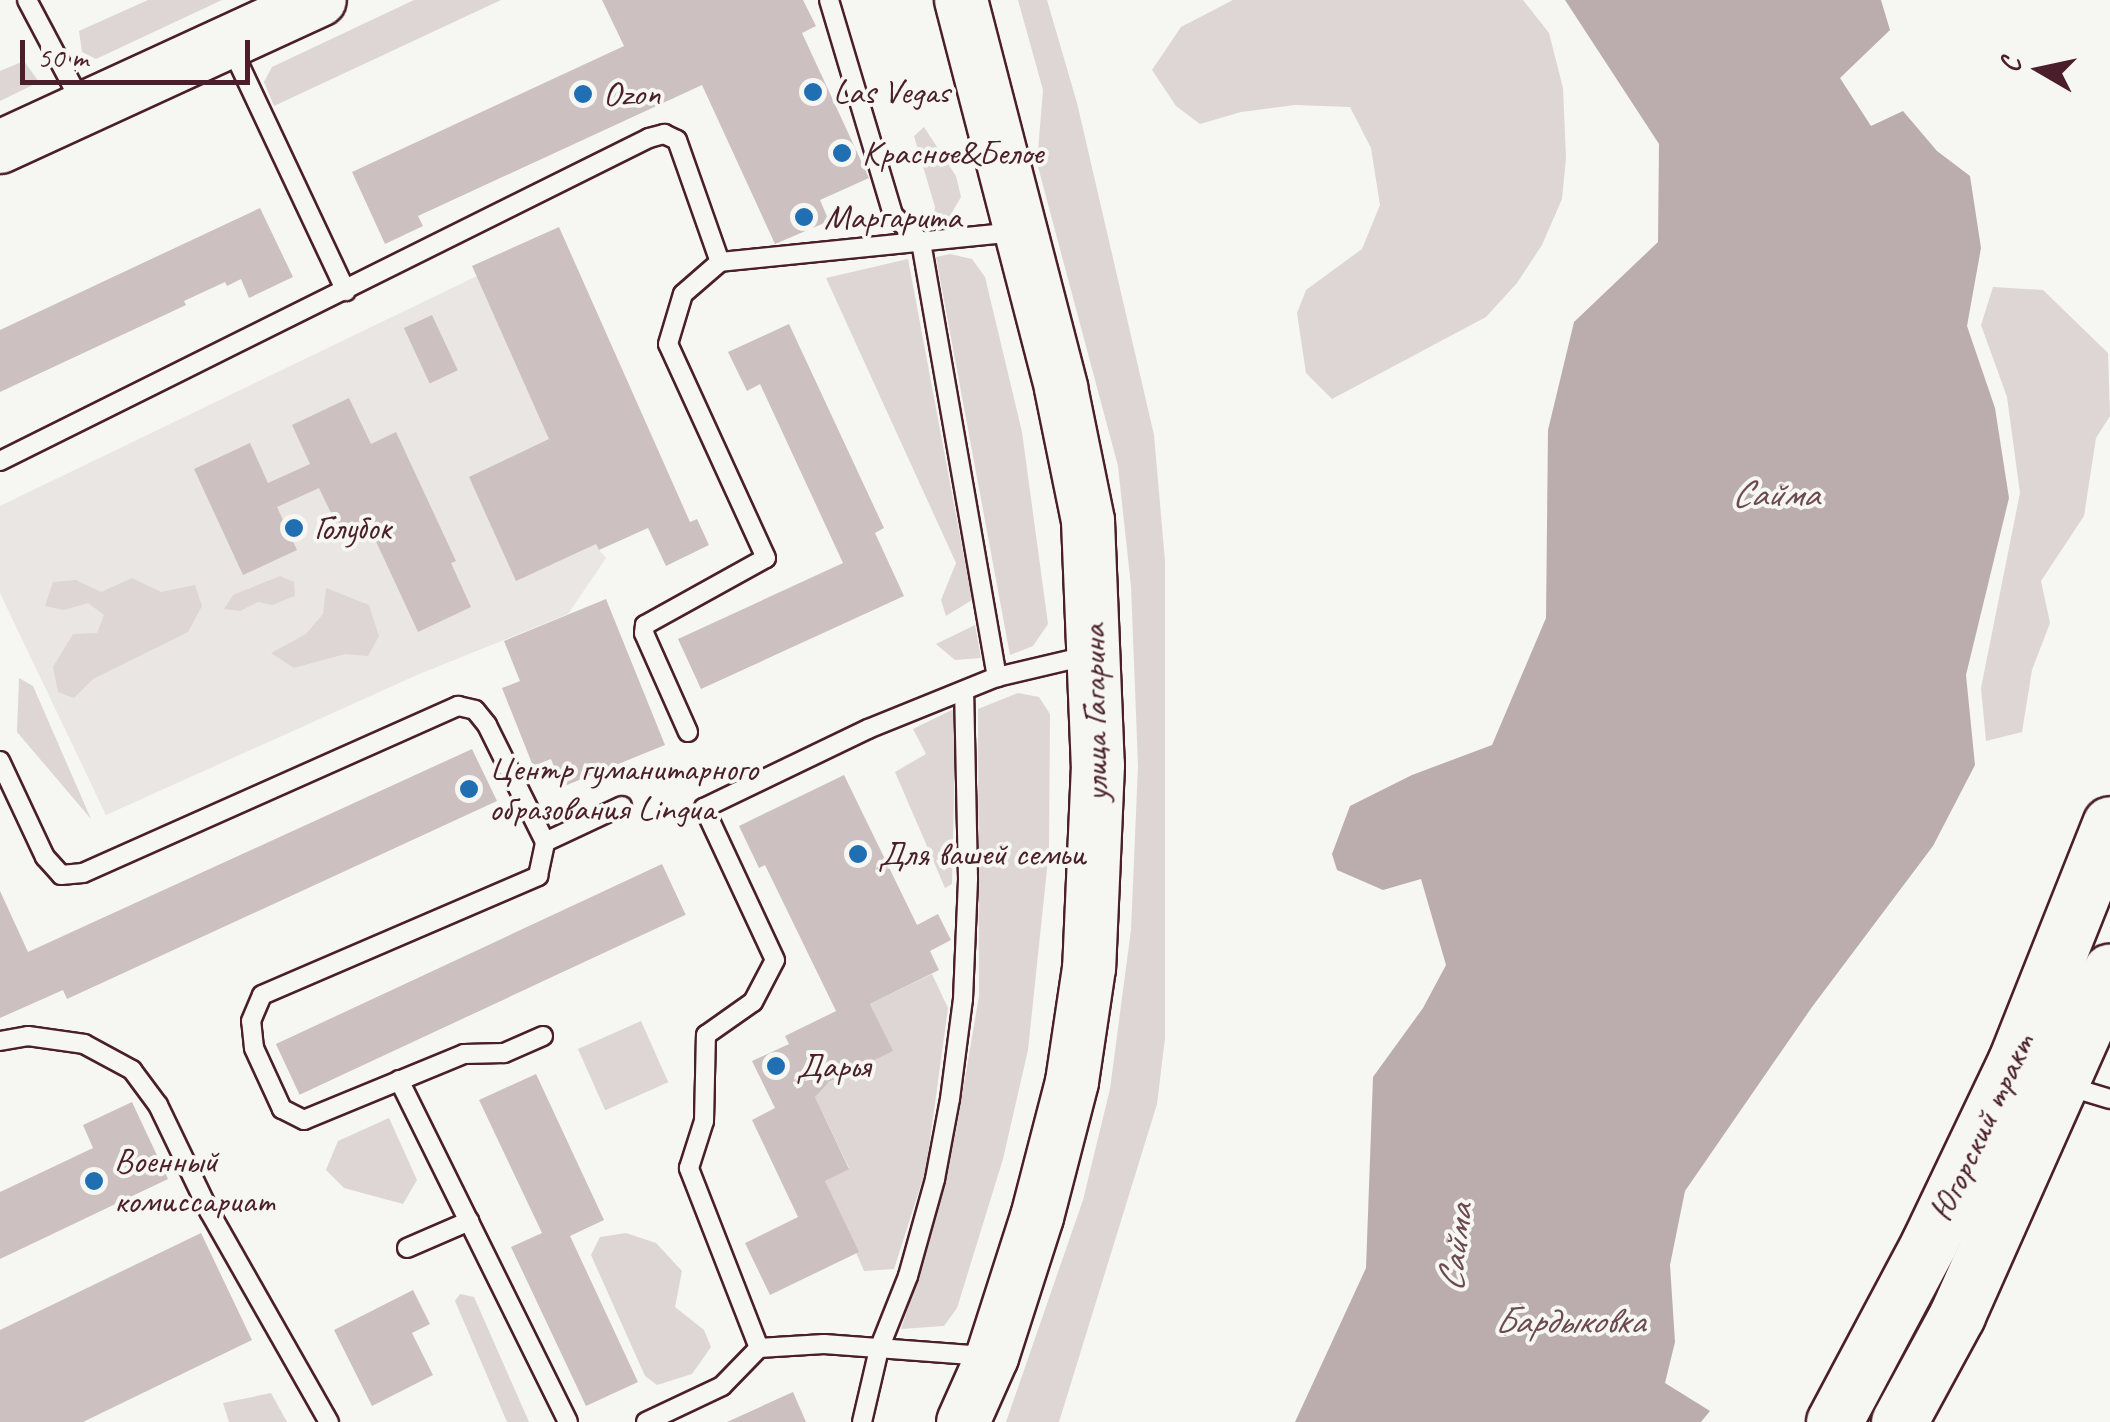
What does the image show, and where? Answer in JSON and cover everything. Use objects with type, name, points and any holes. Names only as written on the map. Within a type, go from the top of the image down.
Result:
[{"type":"main road","points":[[0,147],[320,0]]},
{"type":"main road","name":"улица Гагарина","points":[[961,0],[1061,388],[1088,521],[1096,654],[1095,866],[1072,1082],[1038,1217],[992,1357],[964,1422]]},
{"type":"main road","name":"Югорский тракт","points":[[1834,1422],[1930,1243],[2016,1063],[2110,824]]},
{"type":"main road","name":"Югорский тракт","points":[[1899,1422],[2086,1092],[2110,972]]},
{"type":"lane","points":[[27,0],[85,108]]},
{"type":"lane","points":[[829,0],[893,215],[921,242],[997,677]]},
{"type":"lane","points":[[230,43],[346,290]]},
{"type":"lane","points":[[0,461],[664,134],[678,140],[720,262]]},
{"type":"lane","points":[[688,732],[644,633],[645,625],[766,558],[668,344],[683,294],[720,262],[1019,232]]},
{"type":"lane","points":[[759,1348],[689,1168],[704,1121],[706,1035],[753,1002],[775,960],[704,808],[868,729],[997,677],[1096,654]]},
{"type":"lane","points":[[862,1422],[879,1349],[908,1276],[935,1179],[963,999],[968,878],[964,692]]},
{"type":"lane","points":[[0,761],[45,858],[61,875],[83,873],[458,706],[475,710],[545,842],[538,876],[262,995],[251,1021],[254,1048],[282,1109],[304,1120],[464,1054],[504,1053],[544,1036]]},
{"type":"lane","points":[[545,842],[622,806]]},
{"type":"lane","points":[[0,1040],[28,1036],[84,1044],[132,1070],[158,1105],[209,1211],[329,1422]]},
{"type":"lane","points":[[399,1080],[568,1422]]},
{"type":"lane","points":[[407,1248],[470,1222]]},
{"type":"lane","points":[[646,1422],[722,1386],[759,1348],[824,1344],[992,1357]]},
{"type":"shaded area","points":[[148,0],[222,0],[96,59],[82,52],[79,31]]},
{"type":"shaded area","points":[[414,0],[501,0],[274,106],[264,82],[272,67]]},
{"type":"shaded area","points":[[1018,0],[1047,0],[1077,103],[1154,435],[1165,561],[1165,1038],[1157,1104],[1059,1422],[1006,1422],[1083,1200],[1110,1089],[1131,930],[1138,766],[1131,586],[1118,466],[1037,163],[1043,90]]},
{"type":"shaded area","points":[[1233,0],[1523,0],[1549,33],[1563,88],[1566,158],[1562,199],[1542,245],[1517,283],[1486,317],[1332,399],[1306,373],[1297,313],[1306,290],[1362,249],[1380,205],[1371,148],[1350,107],[1295,105],[1241,112],[1200,124],[1176,106],[1152,70],[1181,27]]},
{"type":"shaded area","points":[[24,61],[39,82],[0,101],[0,71]]},
{"type":"shaded area","points":[[924,127],[956,176],[961,197],[950,216],[933,225],[935,207],[914,136]]},
{"type":"shaded area","points":[[950,254],[972,259],[985,277],[1022,432],[1048,624],[1033,646],[1010,655],[936,257]]},
{"type":"shaded area","points":[[908,259],[972,600],[946,616],[941,600],[956,563],[826,278]]},
{"type":"shaded area","name":"Голубок","points":[[477,276],[599,550],[606,558],[568,614],[417,675],[106,815],[0,593],[0,506]]},
{"type":"shaded area","points":[[1993,287],[2043,290],[2108,353],[2110,416],[2096,438],[2084,516],[2041,581],[2050,623],[2032,670],[2022,732],[1986,741],[1981,688],[2020,493],[2007,397],[1981,325]]},
{"type":"shaded area","points":[[280,576],[294,582],[295,596],[272,605],[258,602],[240,611],[224,609],[233,595]]},
{"type":"shaded area","points":[[132,578],[161,592],[195,585],[202,606],[188,632],[93,679],[74,698],[58,692],[53,667],[73,634],[97,633],[104,615],[88,603],[64,610],[45,606],[53,582],[76,580],[101,592]]},
{"type":"shaded area","points":[[326,588],[369,605],[379,636],[368,656],[345,654],[294,668],[271,653],[306,634],[323,614]]},
{"type":"shaded area","points":[[975,625],[981,658],[955,660],[936,644]]},
{"type":"shaded area","points":[[19,678],[33,686],[91,819],[17,732]]},
{"type":"shaded area","points":[[1018,693],[1039,697],[1050,714],[1049,850],[1028,1050],[1003,1159],[957,1308],[944,1326],[901,1329],[929,1243],[956,1131],[979,996],[978,709]]},
{"type":"shaded area","points":[[956,708],[952,884],[945,888],[895,772],[926,754],[913,729]]},
{"type":"shaded area","points":[[932,974],[948,1008],[926,1169],[894,1269],[864,1271],[825,1181],[849,1168],[812,1091],[892,1051],[870,1004]]},
{"type":"shaded area","points":[[641,1021],[668,1082],[605,1110],[578,1049]]},
{"type":"shaded area","points":[[389,1118],[417,1180],[403,1204],[344,1188],[326,1170],[338,1141]]},
{"type":"shaded area","points":[[626,1233],[656,1243],[682,1271],[675,1307],[704,1330],[711,1347],[692,1374],[657,1385],[645,1376],[591,1255],[600,1237]]},
{"type":"shaded area","points":[[460,1294],[474,1297],[529,1422],[507,1422],[455,1301]]},
{"type":"shaded area","points":[[271,1393],[287,1422],[229,1422],[223,1403]]},
{"type":"water","name":"Сайма","points":[[1565,0],[1881,0],[1890,30],[1840,78],[1871,126],[1903,111],[1937,151],[1970,176],[1981,248],[1967,326],[1995,408],[2009,498],[1966,675],[1975,765],[1933,846],[1812,1007],[1685,1191],[1670,1265],[1675,1342],[1665,1383],[1710,1411],[1701,1422],[1295,1422],[1366,1268],[1373,1077],[1423,1008],[1446,965],[1421,879],[1383,890],[1337,870],[1332,854],[1350,806],[1412,775],[1492,745],[1546,618],[1548,430],[1574,322],[1658,242],[1659,144]]},
{"type":"building","points":[[602,0],[803,0],[816,26],[802,33],[869,178],[820,200],[829,221],[775,244],[702,85],[418,216],[423,226],[385,244],[352,172],[624,46]]},
{"type":"building","points":[[260,208],[293,277],[249,298],[241,279],[227,286],[225,282],[184,301],[186,305],[0,392],[0,330]]},
{"type":"building","points":[[559,227],[690,522],[697,519],[709,545],[666,566],[648,528],[599,550],[596,544],[516,581],[469,477],[549,439],[472,266]]},
{"type":"building","points":[[432,315],[458,370],[430,383],[404,328]]},
{"type":"building","points":[[789,324],[884,528],[875,533],[904,596],[701,689],[678,639],[843,563],[760,384],[747,391],[728,352]]},
{"type":"building","points":[[349,398],[371,444],[396,432],[456,561],[451,563],[471,607],[418,632],[367,522],[341,534],[319,488],[277,507],[297,550],[243,575],[194,469],[250,443],[268,483],[310,464],[292,425]]},
{"type":"building","points":[[606,599],[665,745],[562,787],[551,759],[533,766],[502,688],[520,681],[504,641]]},
{"type":"building","points":[[472,749],[497,801],[67,999],[63,990],[0,1018],[0,891],[28,952]]},
{"type":"building","points":[[844,775],[917,925],[938,914],[951,940],[930,951],[939,970],[870,1004],[893,1051],[829,1082],[815,1097],[849,1169],[825,1181],[859,1252],[770,1295],[745,1243],[798,1217],[752,1120],[775,1108],[752,1061],[789,1044],[785,1036],[836,1011],[765,865],[759,868],[739,826]]},
{"type":"building","points":[[662,864],[686,915],[300,1095],[276,1044]]},
{"type":"building","points":[[536,1074],[604,1220],[570,1236],[638,1382],[586,1406],[511,1247],[542,1233],[479,1100]]},
{"type":"building","name":"Военный комиссариат","points":[[132,1102],[168,1179],[0,1259],[0,1192],[93,1148],[83,1125]]},
{"type":"building","points":[[201,1233],[252,1340],[83,1422],[0,1422],[0,1330]]},
{"type":"building","points":[[413,1290],[430,1324],[412,1333],[433,1375],[372,1406],[334,1330]]},
{"type":"building","points":[[793,1392],[806,1422],[727,1422]]},
{"type":"place","name":"Las Vegas","points":[[813,92]]},
{"type":"place","name":"Ozon","points":[[583,94]]},
{"type":"place","name":"Красное&Белое","points":[[842,153]]},
{"type":"place","name":"Маргарита","points":[[804,217]]},
{"type":"place","name":"Голубок","points":[[294,528]]},
{"type":"place","name":"Центр гуманитарного образования Lingua","points":[[469,789]]},
{"type":"place","name":"Для вашей семьи","points":[[858,854]]},
{"type":"place","name":"Дарья","points":[[776,1066]]},
{"type":"place","name":"Военный комиссариат","points":[[94,1181]]},
{"type":"water label","name":"Бардыковка","points":[[1569,1321]]}]
